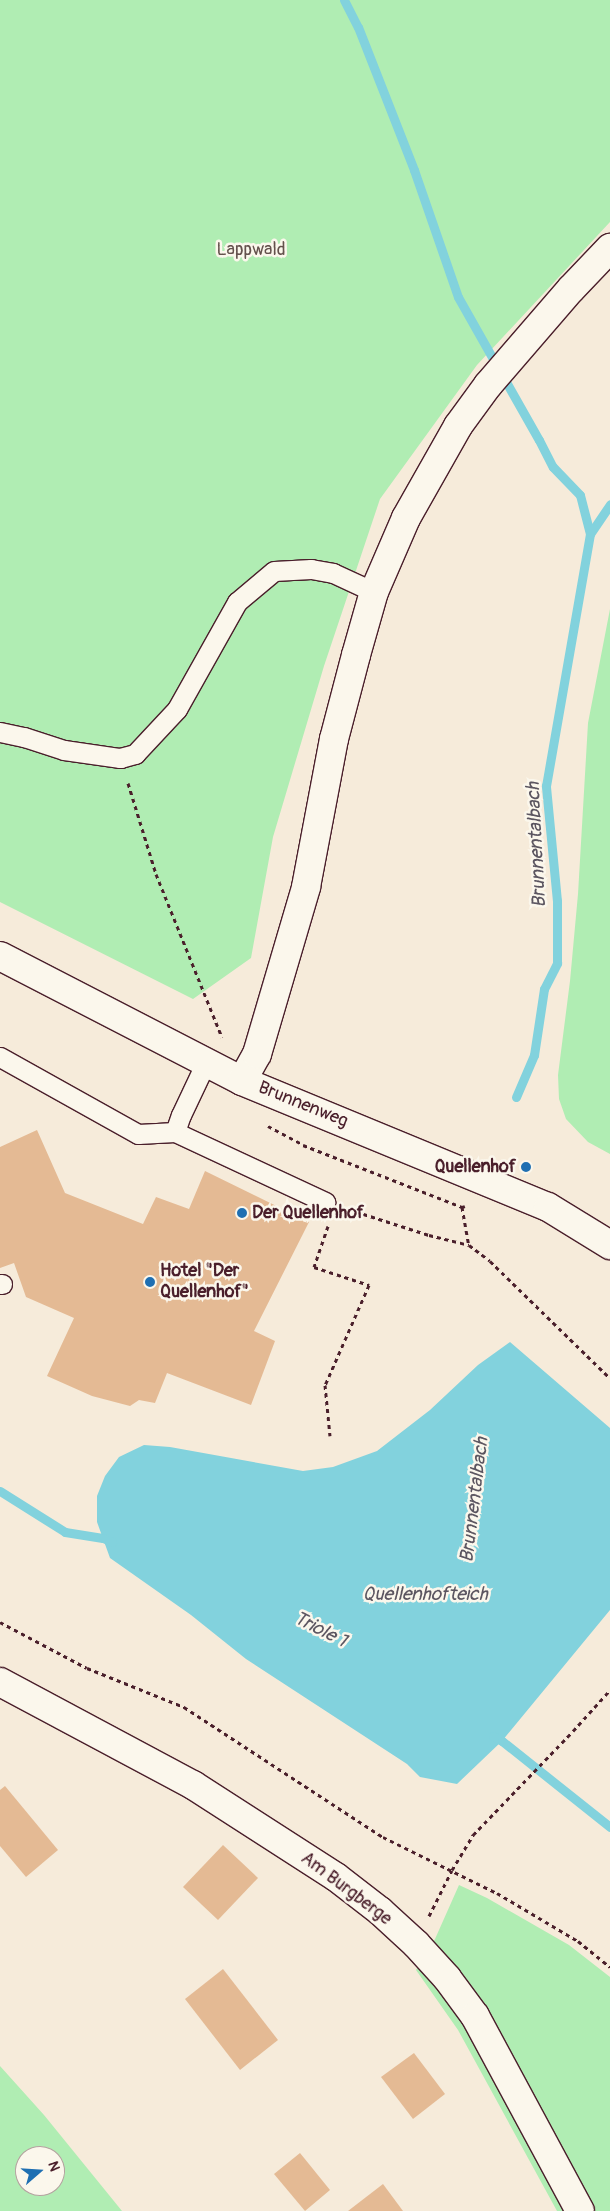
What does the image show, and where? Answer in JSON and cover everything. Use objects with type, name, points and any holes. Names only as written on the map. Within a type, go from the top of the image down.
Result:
[{"type":"main road","points":[[242,1081],[257,1054],[306,887],[334,739],[374,592],[406,518],[433,466],[458,426],[496,375],[571,288],[610,248]]},
{"type":"main road","name":"Brunnenweg","points":[[0,956],[242,1081],[548,1207],[610,1245]]},
{"type":"main road","name":"Am Burgberge","points":[[0,1682],[193,1785],[336,1876],[380,1911],[416,1944],[447,1978],[475,2016],[580,2211]]},
{"type":"lane","points":[[0,732],[24,737],[64,750],[120,758],[134,754],[177,709],[238,602],[274,571],[311,569],[333,573],[374,592]]},
{"type":"lane","points":[[0,1057],[138,1134],[175,1132],[330,1204]]},
{"type":"lane","points":[[175,1132],[206,1062]]},
{"type":"path","points":[[120,758],[156,874],[214,1019],[242,1081]]},
{"type":"path","points":[[261,1123],[303,1145],[462,1207],[469,1245]]},
{"type":"path","points":[[330,1436],[325,1385],[369,1285],[314,1267],[330,1204],[429,1236],[469,1245],[490,1261],[610,1378]]},
{"type":"path","points":[[606,1374],[610,1369]]},
{"type":"path","points":[[0,1622],[87,1668],[184,1707],[383,1837],[497,1893],[578,1940],[610,1966]]},
{"type":"path","points":[[416,1944],[452,1870],[473,1836],[610,1690]]},
{"type":"green space","name":"Lappwald","points":[[0,0],[610,0],[610,222],[477,365],[380,499],[324,666],[273,837],[251,958],[193,999],[0,902]]},
{"type":"green space","points":[[610,609],[610,1154],[588,1142],[566,1119],[559,1099],[558,1075],[570,981],[578,894],[588,723]]},
{"type":"green space","points":[[459,1885],[487,1898],[569,1945],[610,1977],[610,2211],[557,2211],[458,2030],[416,1970],[435,1939]]},
{"type":"green space","points":[[0,2066],[44,2115],[122,2211],[0,2211]]},
{"type":"water","name":"Quellenhofteich","points":[[510,1342],[610,1428],[610,1610],[502,1741],[457,1784],[420,1777],[407,1764],[246,1659],[191,1615],[110,1558],[97,1522],[97,1496],[105,1476],[119,1457],[144,1445],[170,1447],[303,1471],[333,1467],[377,1451],[430,1410],[478,1365]]},
{"type":"building","name":"Hotel \"Der Quellenhof\"","points":[[37,1130],[65,1193],[143,1224],[156,1197],[189,1209],[205,1171],[309,1222],[254,1331],[275,1341],[251,1405],[167,1373],[155,1403],[139,1400],[130,1406],[92,1396],[47,1376],[74,1318],[26,1297],[14,1263],[0,1268],[0,1147]]},
{"type":"building","points":[[5,1786],[58,1850],[26,1877],[0,1846],[0,1790]]},
{"type":"building","points":[[223,1845],[258,1878],[218,1920],[183,1887]]},
{"type":"building","points":[[223,1969],[278,2040],[240,2070],[185,1999]]},
{"type":"building","points":[[414,2053],[445,2094],[413,2119],[381,2077]]},
{"type":"building","points":[[300,2153],[330,2190],[305,2211],[274,2174]]},
{"type":"building","points":[[383,2184],[403,2211],[348,2211]]},
{"type":"waterway","points":[[344,0],[358,27],[414,170],[458,297],[553,467],[580,495],[590,534]]},
{"type":"waterway","name":"Brunnentalbach","points":[[516,1097],[534,1055],[544,989],[557,963],[557,901],[546,786],[590,534],[610,504]]},
{"type":"waterway","name":"Triole 1","points":[[0,1491],[65,1532],[103,1538],[112,1542]]},
{"type":"waterway","name":"Triole 1","points":[[493,1736],[502,1741],[610,1827]]},
{"type":"place","name":"Quellenhof","points":[[526,1167]]},
{"type":"place","name":"Der Quellenhof","points":[[242,1213]]},
{"type":"place","name":"Hotel \"Der Quellenhof\"","points":[[150,1282]]}]
